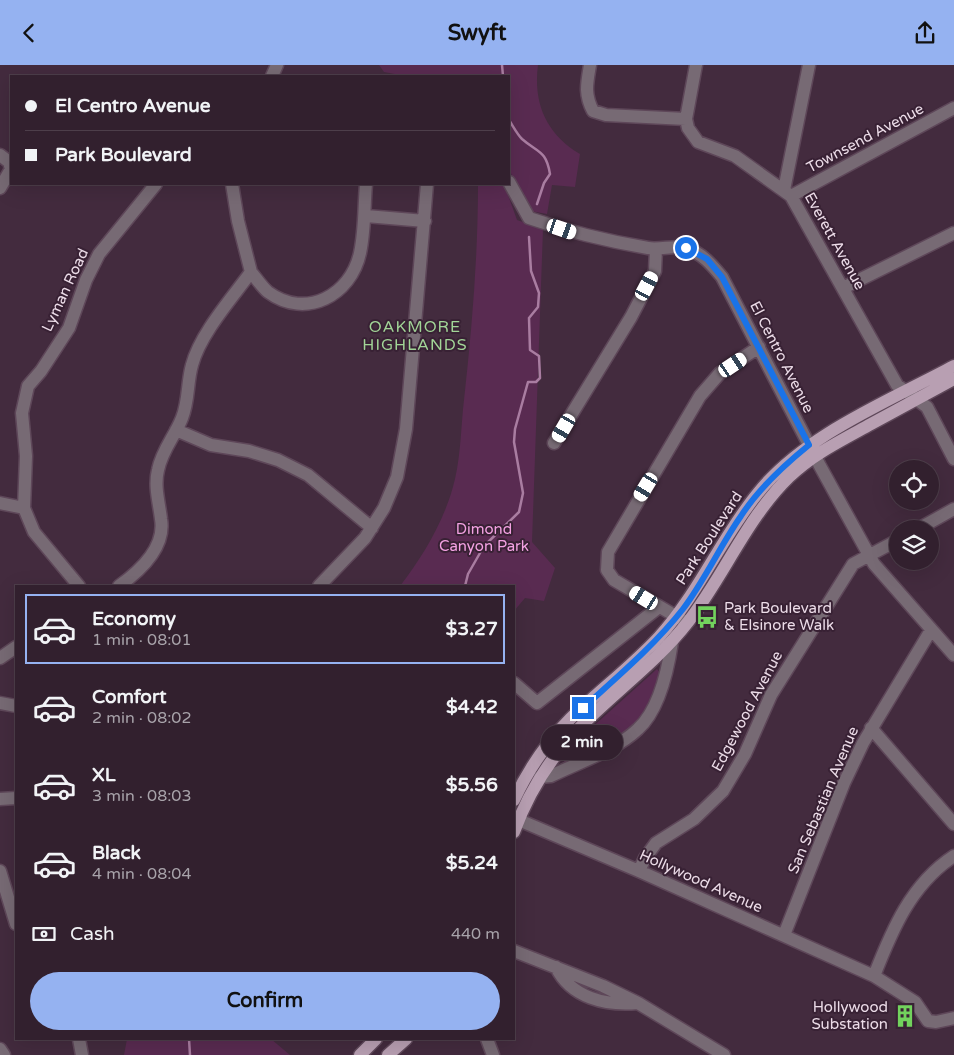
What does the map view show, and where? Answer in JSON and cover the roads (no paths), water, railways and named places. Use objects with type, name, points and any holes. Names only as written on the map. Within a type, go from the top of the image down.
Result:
[{"type":"main road","name":"Park Boulevard","points":[[515,823],[540,777],[568,740],[672,641],[682,620],[758,492],[790,460],[911,396],[954,367]]},
{"type":"main road","name":"Park Boulevard","points":[[911,396],[954,379]]},
{"type":"main road","name":"Park Boulevard","points":[[515,797],[531,768],[554,737],[682,620]]},
{"type":"main road","points":[[360,1055],[374,1040]]},
{"type":"main road","points":[[388,1055],[405,1040]]},
{"type":"street","points":[[590,65],[585,90],[593,111],[606,115],[686,119],[696,65]]},
{"type":"street","points":[[788,193],[809,65]]},
{"type":"street","name":"Townsend Avenue","points":[[788,193],[954,108]]},
{"type":"street","name":"Everett Avenue","points":[[686,119],[688,128],[698,142],[735,156],[788,193],[844,288],[897,385],[927,407],[954,459]]},
{"type":"street","points":[[0,155],[9,162],[10,166]]},
{"type":"street","points":[[0,188],[10,171]]},
{"type":"street","name":"El Centro Avenue","points":[[510,184],[530,218],[578,235],[656,249],[686,248],[707,259],[722,277],[874,564],[954,655]]},
{"type":"street","name":"Lyman Road","points":[[24,508],[26,456],[22,413],[28,386],[41,371],[69,328],[86,280],[98,254],[155,185]]},
{"type":"street","points":[[232,185],[238,221],[251,272],[268,292],[287,302],[302,305],[326,300],[338,292],[352,275],[360,255],[366,216],[366,185]]},
{"type":"street","points":[[321,585],[365,539],[384,508],[397,477],[406,429],[427,185]]},
{"type":"street","points":[[366,216],[425,221]]},
{"type":"street","points":[[844,288],[954,233]]},
{"type":"street","points":[[554,443],[630,317],[655,271],[656,249]]},
{"type":"street","points":[[120,585],[147,562],[157,546],[162,520],[156,492],[156,476],[166,447],[176,430],[188,398],[192,365],[203,340],[251,272]]},
{"type":"street","points":[[682,620],[614,580],[607,570],[608,552],[700,396],[720,373],[759,347]]},
{"type":"street","points":[[176,430],[211,445],[249,451],[278,460],[308,475],[372,528]]},
{"type":"street","points":[[0,503],[24,508],[34,532],[78,585]]},
{"type":"street","points":[[934,520],[954,509]]},
{"type":"street","name":"Edgewood Avenue","points":[[639,871],[645,858],[656,843],[694,819],[723,791],[741,761],[771,695],[842,579],[853,564],[889,544]]},
{"type":"street","points":[[515,684],[537,703],[659,607]]},
{"type":"street","name":"San Sebastian Avenue","points":[[784,935],[844,783],[871,728],[931,630]]},
{"type":"street","points":[[540,777],[551,776],[626,740],[639,729],[648,719],[668,671],[672,641]]},
{"type":"street","points":[[0,658],[15,648]]},
{"type":"street","points":[[0,703],[15,706]]},
{"type":"street","points":[[871,728],[954,824]]},
{"type":"street","points":[[0,799],[15,797]]},
{"type":"street","name":"Hollywood Avenue","points":[[515,823],[639,871],[874,976],[915,1002],[928,1021],[936,1022],[954,1018]]},
{"type":"street","points":[[874,976],[890,934],[910,898],[940,865],[954,856]]},
{"type":"street","points":[[0,871],[15,921]]},
{"type":"street","points":[[515,951],[556,967],[562,979],[589,997],[604,1003],[638,1003],[724,1055]]},
{"type":"street","points":[[79,1040],[82,1055]]},
{"type":"street","points":[[487,1040],[493,1055]]},
{"type":"street","points":[[0,1049],[4,1055]]},
{"type":"waterway","points":[[502,65],[503,75]]},
{"type":"waterway","points":[[510,122],[522,139],[544,156],[548,166],[550,174],[544,183],[537,204]]},
{"type":"waterway","points":[[465,585],[468,574],[484,546],[519,512],[523,493],[514,442],[515,429],[528,382],[536,382],[540,378],[539,356],[530,350],[529,318],[538,307],[539,293],[531,271],[529,237]]},
{"type":"waterway","points":[[189,1040],[190,1055]]},
{"type":"place","name":"Park Boulevard & Elsinore Walk","points":[[707,617]]},
{"type":"place","name":"Hollywood Substation","points":[[905,1016]]},
{"type":"district","name":"OAKMORE HIGHLANDS","points":[[415,335]]},
{"type":"park label","name":"Dimond Canyon Park","points":[[484,538]]}]
